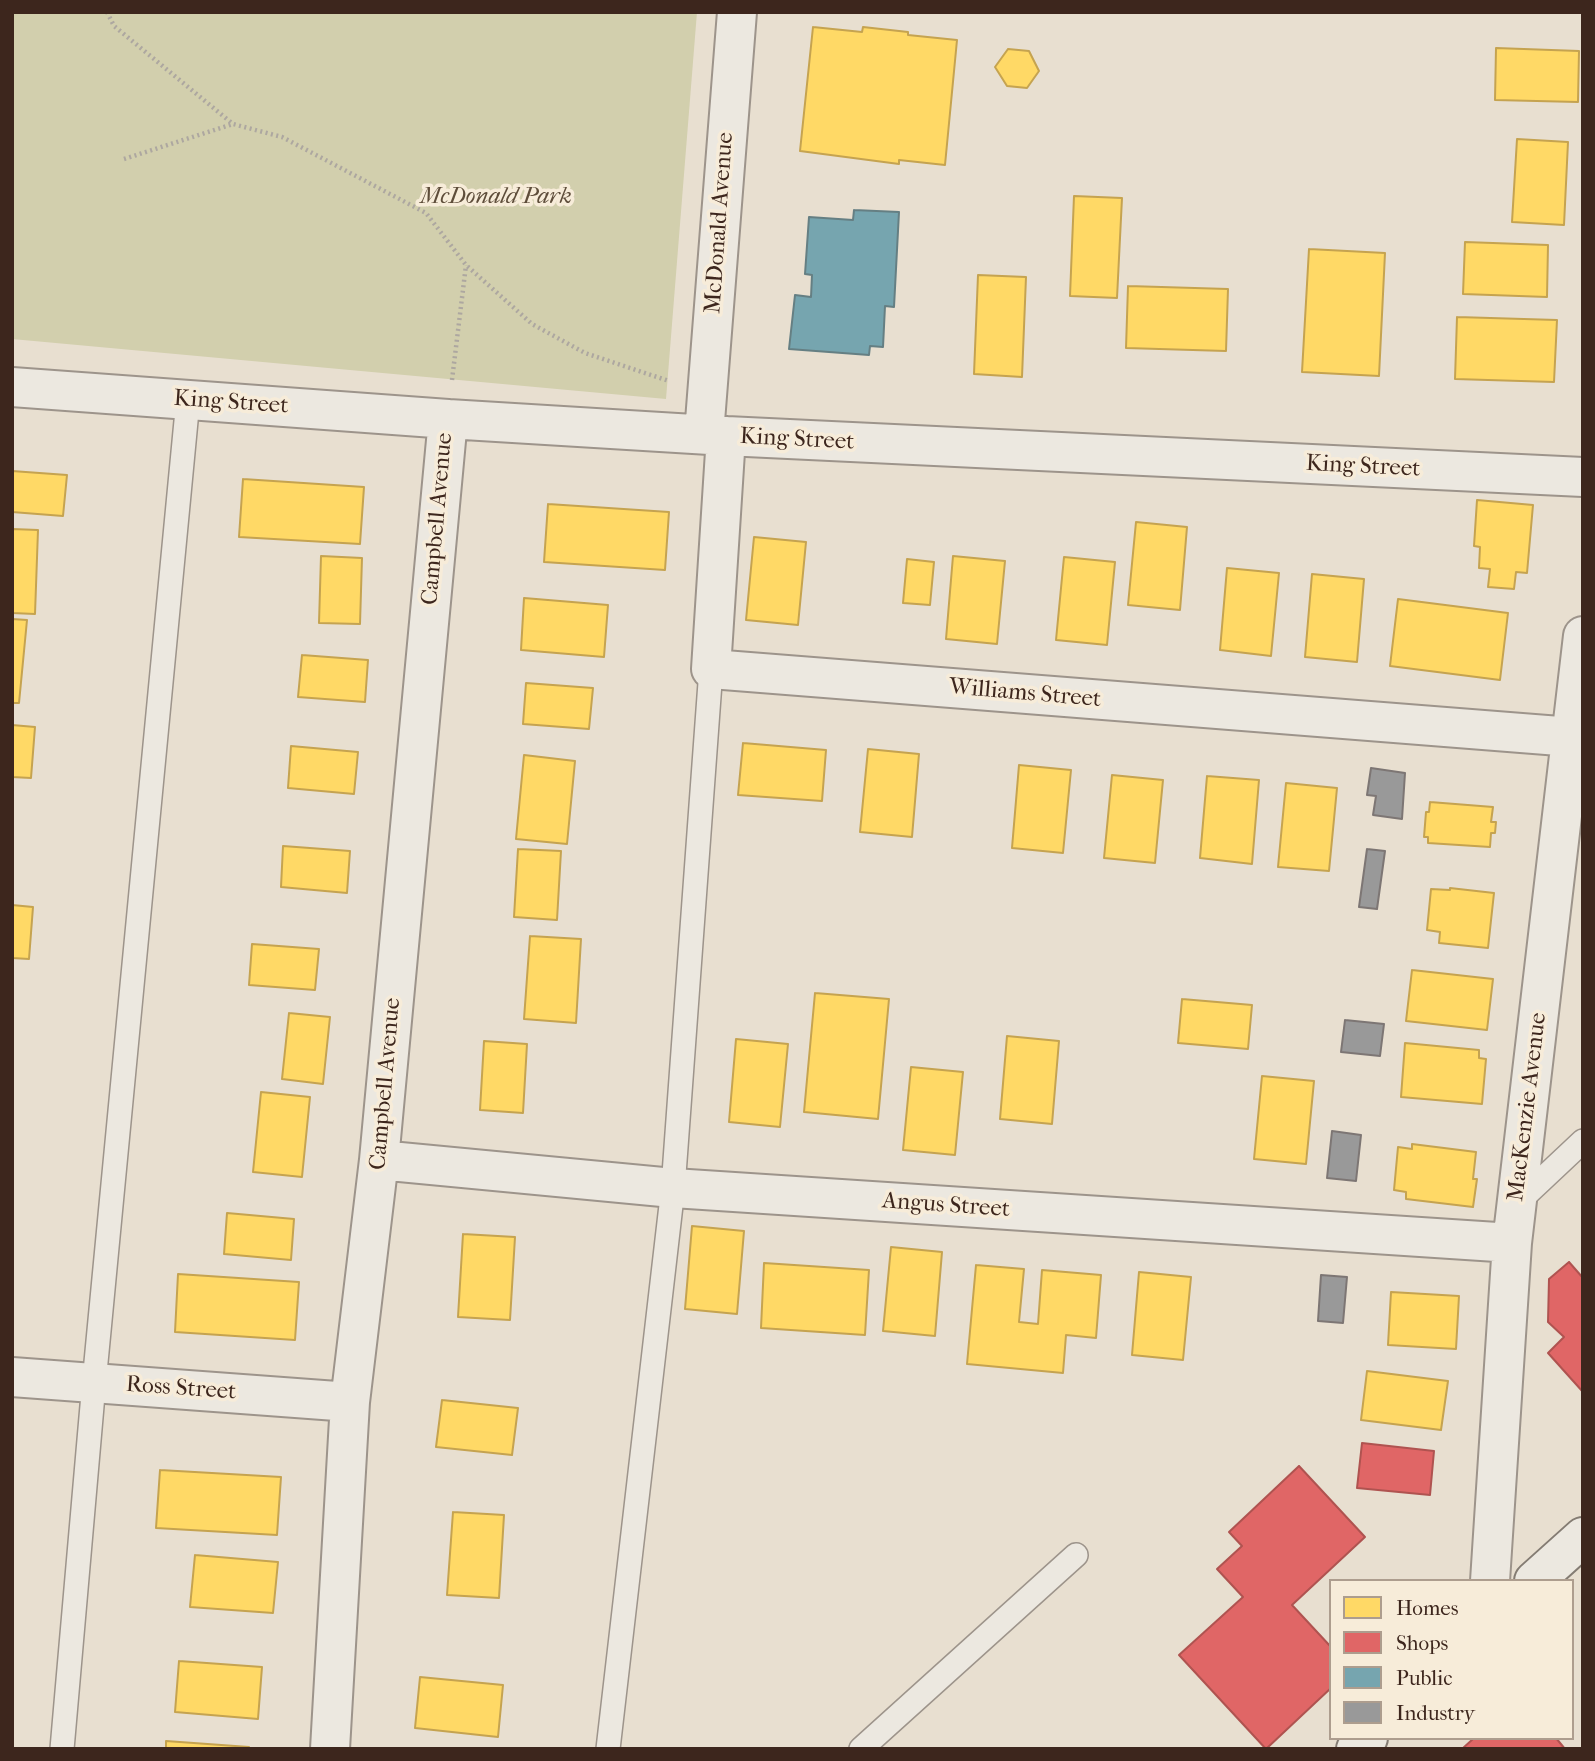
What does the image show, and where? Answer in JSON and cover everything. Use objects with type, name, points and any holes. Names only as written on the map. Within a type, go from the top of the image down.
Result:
[{"type":"street","name":"McDonald Avenue","points":[[715,435],[707,394],[737,12]]},
{"type":"street","name":"King Street","points":[[12,387],[448,419],[715,435],[1583,477]]},
{"type":"street","name":"Campbell Avenue","points":[[330,1749],[350,1402],[379,1160],[448,419]]},
{"type":"street","points":[[710,669],[715,435]]},
{"type":"street","name":"MacKenzie Avenue","points":[[1490,1579],[1512,1243],[1583,636]]},
{"type":"street","name":"Williams Street","points":[[710,669],[1572,737]]},
{"type":"street","name":"Angus Street","points":[[379,1160],[673,1188],[1512,1243]]},
{"type":"street","name":"Ross Street","points":[[12,1377],[350,1402]]},
{"type":"street","points":[[1536,1579],[1583,1537]]},
{"type":"lane","points":[[62,1749],[94,1383],[188,400]]},
{"type":"lane","points":[[608,1749],[673,1188],[710,669]]},
{"type":"lane","points":[[1517,1203],[1583,1141]]},
{"type":"lane","points":[[861,1749],[1076,1555]]},
{"type":"path","points":[[107,12],[114,26],[233,124],[282,137],[426,213],[466,265],[532,324],[585,353],[707,394]]},
{"type":"path","points":[[124,159],[233,124]]},
{"type":"path","points":[[448,419],[466,265]]},
{"type":"green space","name":"McDonald Park","points":[[12,12],[697,12],[666,399],[12,339]]},
{"type":"building: Homes","points":[[813,27],[862,32],[863,27],[957,40],[945,165],[899,160],[899,164],[800,151]]},
{"type":"building: Homes","points":[[1496,48],[1579,51],[1578,102],[1495,100]]},
{"type":"building: Homes","points":[[1008,49],[1029,51],[1039,71],[1027,88],[1007,86],[995,67]]},
{"type":"building: Homes","points":[[1517,139],[1568,142],[1564,225],[1512,222]]},
{"type":"building: Homes","points":[[1074,196],[1122,198],[1117,298],[1070,296]]},
{"type":"building: Homes","points":[[1465,242],[1548,245],[1547,297],[1463,294]]},
{"type":"building: Homes","points":[[1309,249],[1385,253],[1379,376],[1302,372]]},
{"type":"building: Homes","points":[[978,275],[1026,277],[1022,377],[974,374]]},
{"type":"building: Homes","points":[[1128,286],[1228,289],[1226,351],[1126,348]]},
{"type":"building: Homes","points":[[1457,317],[1557,320],[1554,382],[1455,379]]},
{"type":"building: Homes","points":[[12,471],[67,475],[63,516],[12,512]]},
{"type":"building: Homes","points":[[243,479],[364,487],[360,544],[239,537]]},
{"type":"building: Homes","points":[[1477,500],[1533,505],[1527,573],[1516,572],[1514,589],[1488,587],[1490,569],[1479,568],[1480,547],[1474,546]]},
{"type":"building: Homes","points":[[548,504],[669,512],[665,570],[544,562]]},
{"type":"building: Homes","points":[[1136,522],[1187,527],[1180,610],[1128,605]]},
{"type":"building: Homes","points":[[12,529],[38,530],[35,614],[12,613]]},
{"type":"building: Homes","points":[[754,537],[806,542],[798,625],[746,620]]},
{"type":"building: Homes","points":[[321,556],[362,558],[360,624],[319,623]]},
{"type":"building: Homes","points":[[953,556],[1005,561],[997,644],[946,639]]},
{"type":"building: Homes","points":[[1064,557],[1115,562],[1107,645],[1056,640]]},
{"type":"building: Homes","points":[[907,559],[934,562],[930,605],[903,603]]},
{"type":"building: Homes","points":[[1227,568],[1279,573],[1271,656],[1220,650]]},
{"type":"building: Homes","points":[[1312,574],[1364,579],[1357,662],[1305,657]]},
{"type":"building: Homes","points":[[524,598],[608,605],[604,657],[521,650]]},
{"type":"building: Homes","points":[[1398,599],[1508,613],[1500,680],[1390,666]]},
{"type":"building: Homes","points":[[12,619],[27,620],[19,703],[12,703]]},
{"type":"building: Homes","points":[[302,655],[368,660],[365,702],[298,697]]},
{"type":"building: Homes","points":[[526,683],[593,688],[589,729],[523,724]]},
{"type":"building: Homes","points":[[12,725],[35,727],[31,778],[12,777]]},
{"type":"building: Homes","points":[[743,743],[826,750],[822,801],[738,795]]},
{"type":"building: Homes","points":[[291,746],[358,752],[354,794],[288,788]]},
{"type":"building: Homes","points":[[868,749],[919,754],[912,837],[860,832]]},
{"type":"building: Homes","points":[[524,755],[575,761],[567,844],[516,839]]},
{"type":"building: Homes","points":[[1019,765],[1071,770],[1063,853],[1012,848]]},
{"type":"building: Homes","points":[[1112,775],[1163,780],[1155,863],[1104,858]]},
{"type":"building: Homes","points":[[1207,776],[1259,780],[1252,864],[1200,858]]},
{"type":"building: Homes","points":[[1286,783],[1337,788],[1329,871],[1278,867]]},
{"type":"building: Homes","points":[[1430,802],[1493,807],[1491,822],[1496,822],[1495,833],[1491,833],[1490,847],[1428,843],[1428,837],[1424,837],[1426,812],[1429,812]]},
{"type":"building: Homes","points":[[283,846],[350,851],[347,893],[281,887]]},
{"type":"building: Homes","points":[[518,849],[561,851],[557,920],[514,917]]},
{"type":"building: Homes","points":[[1450,888],[1494,893],[1488,948],[1439,943],[1440,932],[1427,930],[1431,889]]},
{"type":"building: Homes","points":[[12,905],[33,907],[29,959],[12,958]]},
{"type":"building: Homes","points":[[530,936],[581,939],[576,1023],[524,1019]]},
{"type":"building: Homes","points":[[252,944],[319,949],[315,990],[249,985]]},
{"type":"building: Homes","points":[[1412,970],[1493,979],[1487,1030],[1406,1021]]},
{"type":"building: Homes","points":[[815,993],[889,999],[878,1119],[804,1112]]},
{"type":"building: Homes","points":[[1182,999],[1252,1005],[1248,1049],[1178,1043]]},
{"type":"building: Homes","points":[[289,1013],[330,1017],[323,1084],[282,1079]]},
{"type":"building: Homes","points":[[1007,1036],[1059,1041],[1052,1124],[1000,1119]]},
{"type":"building: Homes","points":[[736,1039],[788,1044],[780,1127],[729,1122]]},
{"type":"building: Homes","points":[[484,1041],[527,1044],[523,1113],[480,1110]]},
{"type":"building: Homes","points":[[1405,1043],[1479,1050],[1479,1058],[1486,1059],[1482,1104],[1401,1097]]},
{"type":"building: Homes","points":[[911,1067],[963,1072],[955,1155],[903,1150]]},
{"type":"building: Homes","points":[[1262,1076],[1314,1081],[1306,1164],[1254,1159]]},
{"type":"building: Homes","points":[[261,1092],[310,1097],[302,1177],[253,1172]]},
{"type":"building: Homes","points":[[1412,1144],[1476,1152],[1473,1179],[1477,1179],[1473,1207],[1406,1199],[1406,1192],[1394,1190],[1398,1147],[1412,1149]]},
{"type":"building: Homes","points":[[227,1213],[294,1219],[291,1260],[224,1254]]},
{"type":"building: Homes","points":[[692,1226],[744,1231],[737,1314],[685,1309]]},
{"type":"building: Homes","points":[[463,1234],[515,1237],[510,1320],[458,1317]]},
{"type":"building: Homes","points":[[891,1247],[942,1252],[935,1336],[883,1331]]},
{"type":"building: Homes","points":[[764,1263],[869,1270],[865,1335],[761,1328]]},
{"type":"building: Homes","points":[[976,1265],[1024,1269],[1019,1322],[1038,1324],[1042,1270],[1101,1275],[1096,1338],[1066,1335],[1063,1373],[967,1364]]},
{"type":"building: Homes","points":[[1139,1272],[1191,1277],[1183,1360],[1132,1355]]},
{"type":"building: Homes","points":[[178,1274],[299,1282],[295,1340],[175,1332]]},
{"type":"building: Homes","points":[[1391,1292],[1459,1296],[1456,1349],[1388,1345]]},
{"type":"building: Homes","points":[[1367,1371],[1448,1381],[1441,1430],[1361,1420]]},
{"type":"building: Homes","points":[[442,1400],[518,1408],[512,1455],[436,1447]]},
{"type":"building: Homes","points":[[160,1470],[281,1477],[277,1535],[156,1528]]},
{"type":"building: Homes","points":[[453,1512],[504,1515],[499,1598],[447,1595]]},
{"type":"building: Homes","points":[[195,1555],[278,1562],[273,1613],[190,1607]]},
{"type":"building: Homes","points":[[179,1661],[262,1667],[258,1719],[175,1712]]},
{"type":"building: Homes","points":[[420,1677],[503,1685],[498,1737],[415,1728]]},
{"type":"building: Homes","points":[[166,1741],[249,1747],[249,1749],[166,1749]]},
{"type":"building: Shops","points":[[1569,1262],[1583,1278],[1583,1392],[1548,1353],[1564,1337],[1548,1322],[1549,1279]]},
{"type":"building: Shops","points":[[1362,1443],[1434,1451],[1430,1495],[1357,1488]]},
{"type":"building: Shops","points":[[1299,1466],[1365,1537],[1292,1605],[1329,1645],[1329,1690],[1266,1749],[1179,1655],[1243,1597],[1217,1569],[1242,1546],[1229,1532]]},
{"type":"building: Shops","points":[[1472,1740],[1558,1740],[1565,1749],[1462,1749]]},
{"type":"building: Public","points":[[854,210],[899,212],[894,307],[885,306],[883,347],[870,346],[869,355],[789,349],[795,295],[811,297],[812,275],[805,274],[809,217],[853,220]]},
{"type":"building: Industry","points":[[1371,768],[1405,773],[1402,819],[1373,815],[1376,796],[1367,795]]},
{"type":"building: Industry","points":[[1367,849],[1385,851],[1377,909],[1359,907]]},
{"type":"building: Industry","points":[[1345,1020],[1384,1024],[1380,1056],[1341,1052]]},
{"type":"building: Industry","points":[[1332,1131],[1361,1135],[1356,1181],[1327,1178]]},
{"type":"building: Industry","points":[[1321,1275],[1347,1277],[1343,1323],[1318,1321]]}]
